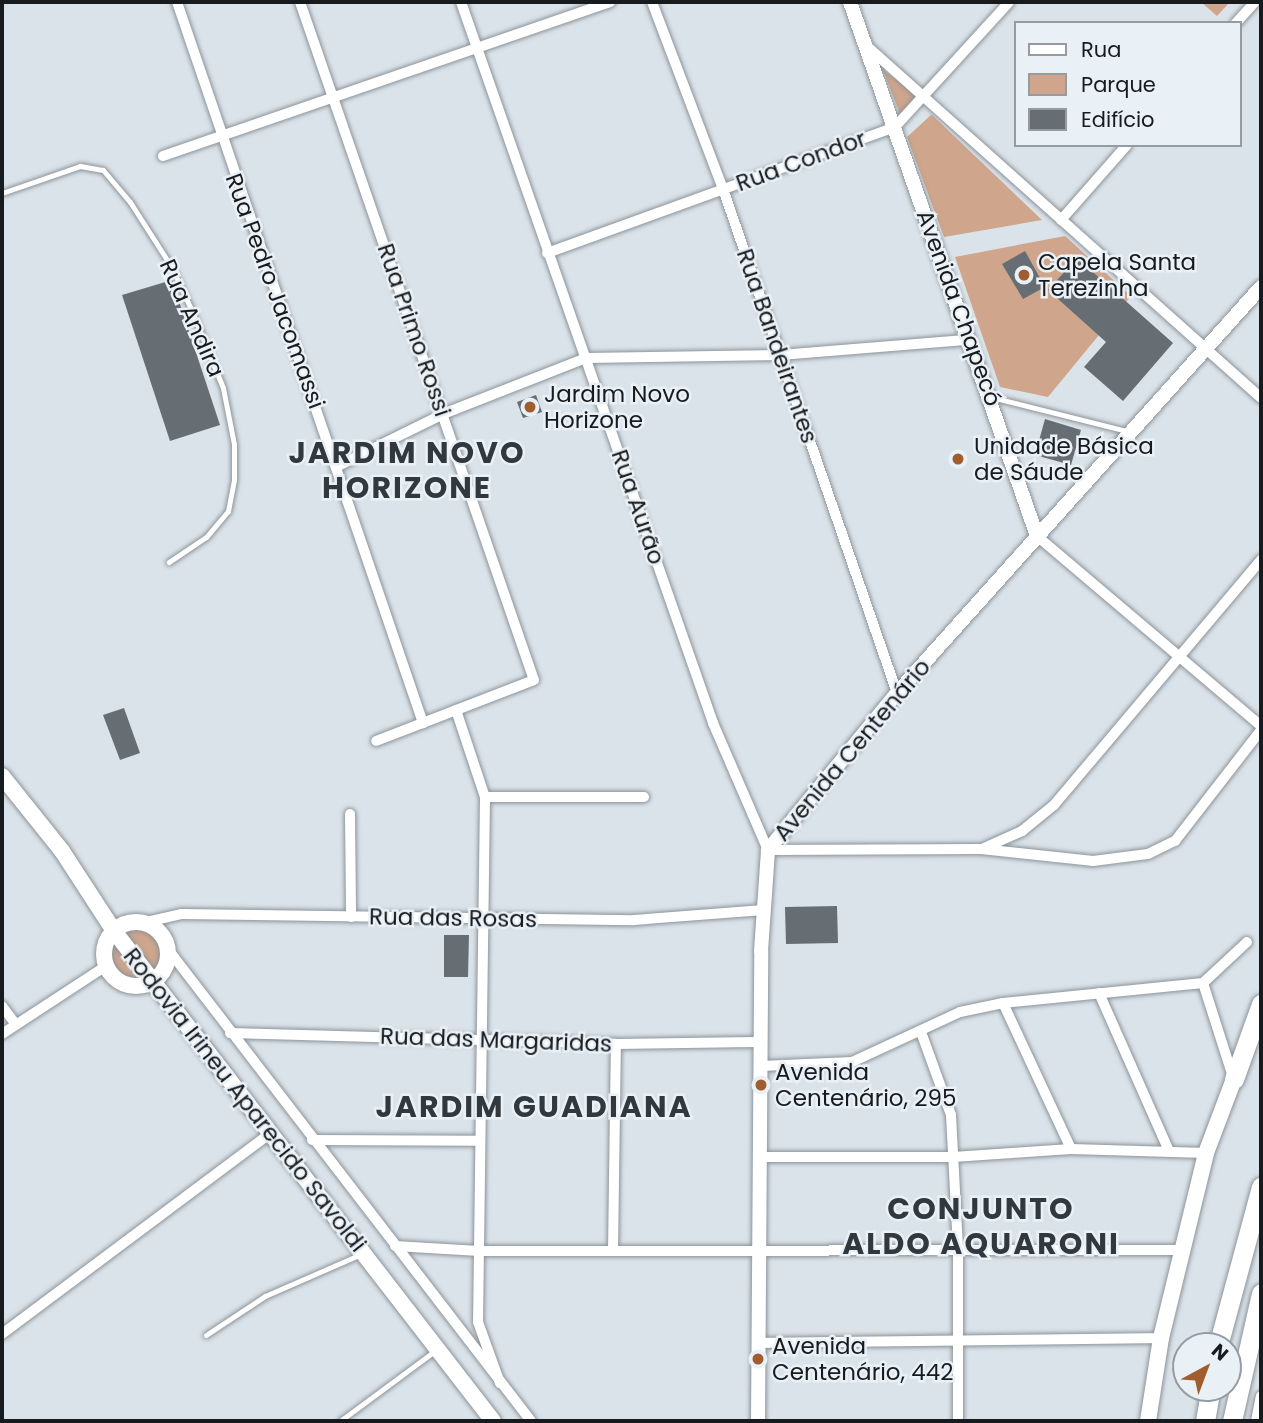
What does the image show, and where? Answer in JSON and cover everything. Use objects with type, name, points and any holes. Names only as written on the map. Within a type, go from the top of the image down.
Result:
[{"type":"highway","points":[[1234,1079],[1261,1004]]},
{"type":"highway","points":[[1222,1332],[1261,1186]]},
{"type":"highway","points":[[1232,1421],[1261,1293]]},
{"type":"highway","points":[[1205,1421],[1208,1402]]},
{"type":"main road","name":"Rodovia Irineu Aparecido Savoldi","points":[[2,776],[62,851],[114,931],[493,1421]]},
{"type":"main road","points":[[142,923],[158,932],[167,948],[165,966],[154,981],[144,985],[122,983],[106,967],[104,947],[114,931],[142,923]]},
{"type":"main road","points":[[1148,1421],[1161,1338],[1206,1153],[1234,1079]]},
{"type":"street","name":"Rua Pedro Jacomassi","points":[[177,2],[221,139],[338,466],[423,723]]},
{"type":"street","name":"Rua Primo Rossi","points":[[300,2],[534,680],[456,710]]},
{"type":"street","name":"Rua Aurão","points":[[461,2],[713,723],[768,850]]},
{"type":"street","points":[[163,156],[221,139],[477,51],[610,2]]},
{"type":"street","name":"Rua Bandeirantes","points":[[652,2],[723,189],[897,693]]},
{"type":"street","name":"Avenida Chapecó","points":[[850,2],[869,48],[1037,536]]},
{"type":"street","name":"Rua Condor","points":[[547,253],[895,127],[927,97],[1009,2]]},
{"type":"street","points":[[1239,21],[1255,2]]},
{"type":"street","points":[[869,48],[1261,398]]},
{"type":"street","points":[[1061,220],[1125,147]]},
{"type":"street","name":"Avenida Centenário","points":[[758,1421],[761,1066],[768,850],[897,693],[1261,286]]},
{"type":"street","points":[[338,466],[443,414],[586,358],[780,355],[968,340]]},
{"type":"street","points":[[768,850],[981,849],[1093,860],[1148,854],[1175,841],[1261,728],[1037,536]]},
{"type":"street","points":[[981,849],[1022,831],[1054,805],[1114,737],[1176,655],[1261,560]]},
{"type":"street","points":[[376,741],[456,710],[485,797],[478,1141],[478,1322],[500,1383]]},
{"type":"street","points":[[485,797],[644,797]]},
{"type":"street","points":[[350,814],[351,917]]},
{"type":"street","name":"Rua das Rosas","points":[[142,923],[182,914],[634,920],[764,909]]},
{"type":"street","points":[[761,1066],[852,1062],[960,1012],[1003,1003],[1203,983],[1247,942]]},
{"type":"street","points":[[167,948],[312,1140],[531,1421]]},
{"type":"street","points":[[2,1034],[15,1023],[106,967]]},
{"type":"street","points":[[1203,983],[1234,1079]]},
{"type":"street","points":[[1099,993],[1168,1149]]},
{"type":"street","points":[[1003,1003],[1071,1149]]},
{"type":"street","points":[[2,1006],[15,1023]]},
{"type":"street","points":[[921,1032],[947,1100],[953,1157],[958,1250],[958,1421]]},
{"type":"street","name":"Rua das Margaridas","points":[[230,1033],[616,1044],[762,1042]]},
{"type":"street","points":[[613,1251],[616,1044]]},
{"type":"street","points":[[2,1334],[271,1133]]},
{"type":"street","points":[[312,1140],[478,1141]]},
{"type":"street","points":[[762,1157],[953,1157],[1071,1149],[1168,1149],[1206,1153]]},
{"type":"street","points":[[395,1246],[480,1251],[1183,1250]]},
{"type":"street","points":[[758,1343],[1161,1338]]},
{"type":"street","points":[[1256,1421],[1261,1396]]},
{"type":"lane","name":"Rua Andira","points":[[2,193],[80,166],[103,170],[130,202],[171,266],[186,298],[223,388],[234,443],[234,480],[228,511],[206,537],[169,562]]},
{"type":"lane","points":[[991,397],[1130,432]]},
{"type":"lane","points":[[206,1335],[265,1296],[363,1253]]},
{"type":"lane","points":[[340,1421],[438,1349]]},
{"type":"green space","points":[[1201,2],[1230,2],[1217,16]]},
{"type":"green space","points":[[883,70],[923,99],[902,119]]},
{"type":"green space","points":[[931,115],[1042,220],[944,237],[907,137]]},
{"type":"green space","points":[[1065,236],[1131,296],[1048,397],[1000,387],[955,257]]},
{"type":"green space","points":[[140,924],[164,949],[157,974],[121,928]]},
{"type":"green space","points":[[111,939],[145,982],[127,981],[112,968]]},
{"type":"building","name":"Capela Santa Terezinha","points":[[1025,251],[1045,287],[1023,299],[1002,264]]},
{"type":"building","points":[[1077,258],[1173,343],[1123,401],[1084,367],[1106,342],[1048,290]]},
{"type":"building","points":[[172,280],[220,425],[170,441],[122,295]]},
{"type":"building","name":"Jardim Novo Horizone","points":[[536,395],[542,412],[523,418],[517,402]]},
{"type":"building","points":[[1045,419],[1081,430],[1071,465],[1035,455]]},
{"type":"building","points":[[124,708],[140,753],[120,760],[103,715]]},
{"type":"building","points":[[837,906],[838,943],[786,944],[785,907]]},
{"type":"building","points":[[444,935],[469,935],[468,977],[444,977]]},
{"type":"place","name":"Capela Santa Terezinha","points":[[1024,275]]},
{"type":"place","name":"Jardim Novo Horizone","points":[[530,407]]},
{"type":"place","name":"Unidade Básica de Sáude","points":[[958,459]]},
{"type":"place","name":"Avenida Centenário, 295","points":[[761,1085]]},
{"type":"place","name":"Avenida Centenário, 442","points":[[758,1359]]},
{"type":"district","name":"JARDIM NOVO HORIZONE","points":[[407,470]]},
{"type":"district","name":"JARDIM GUADIANA","points":[[534,1107]]},
{"type":"district","name":"CONJUNTO ALDO AQUARONI","points":[[981,1226]]}]
